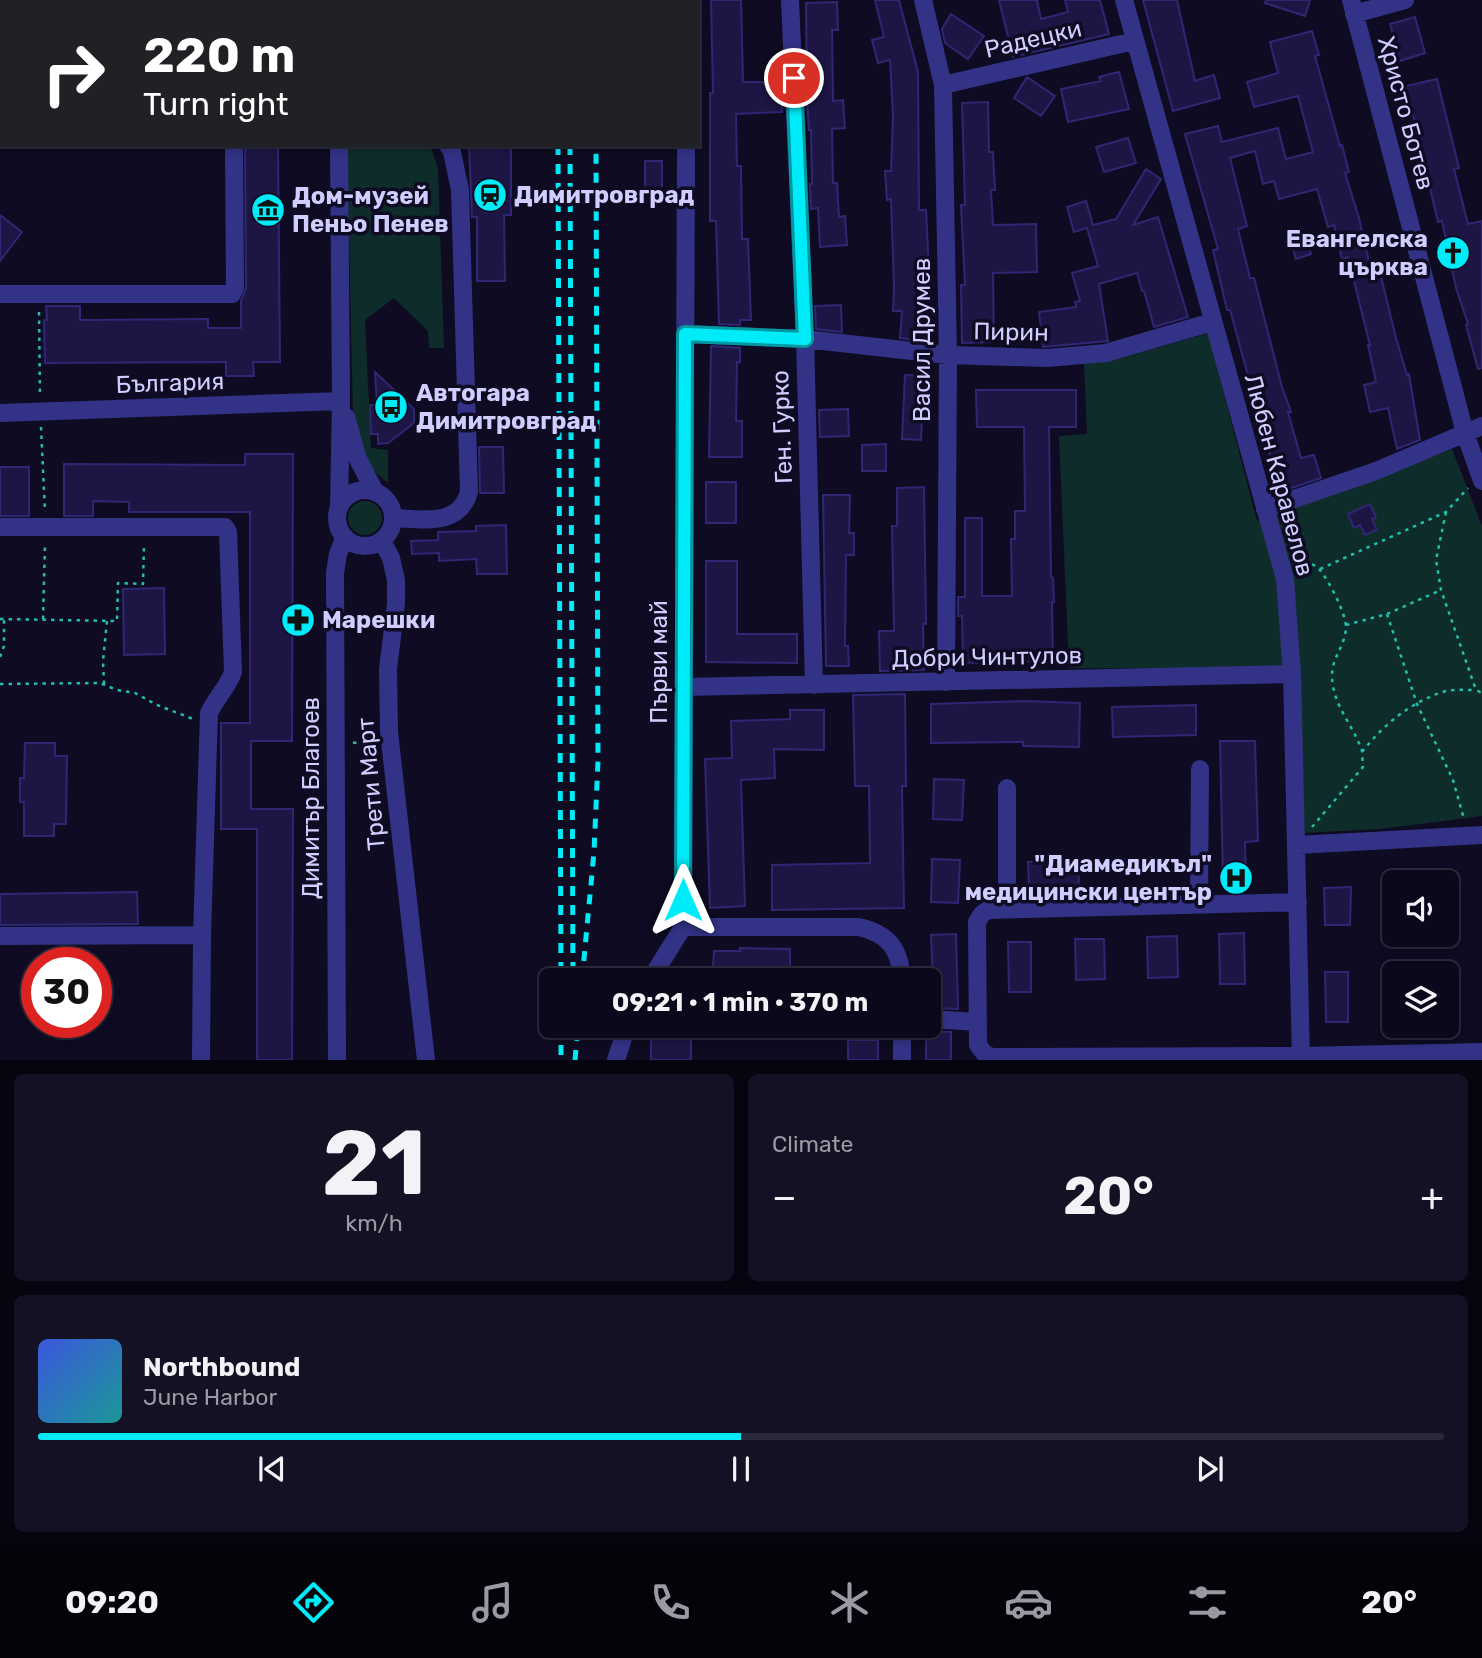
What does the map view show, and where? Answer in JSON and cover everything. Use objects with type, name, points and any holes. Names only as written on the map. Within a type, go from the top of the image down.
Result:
[{"type":"street","name":"Ген. Гурко","points":[[790,0],[805,339],[814,685]]},
{"type":"street","name":"Васил Друмев","points":[[923,0],[943,85],[948,355],[946,682]]},
{"type":"street","name":"Любен Каравелов","points":[[1124,0],[1285,579],[1292,674],[1301,1058]]},
{"type":"street","points":[[1352,7],[1405,0]]},
{"type":"street","name":"Христо Ботев","points":[[1352,7],[1465,433],[1481,478]]},
{"type":"street","name":"Радецки","points":[[943,85],[1134,41]]},
{"type":"street","points":[[0,294],[232,294],[234,147]]},
{"type":"street","points":[[340,147],[341,401],[338,527],[345,537],[362,546],[374,545],[389,533],[394,518],[392,508],[387,499],[374,490],[358,459],[341,401]]},
{"type":"street","points":[[394,518],[431,519],[454,515],[461,510],[469,492],[460,190],[452,152],[448,147]]},
{"type":"street","name":"Първи май","points":[[683,927],[686,147]]},
{"type":"street","name":"Пирин","points":[[685,334],[805,339],[948,355],[1046,358],[1105,353],[1212,322]]},
{"type":"street","name":"България","points":[[0,412],[341,401]]},
{"type":"street","points":[[1265,509],[1376,471],[1482,426]]},
{"type":"street","points":[[339,508],[344,499],[353,492],[374,490]]},
{"type":"street","points":[[0,527],[225,527],[228,533],[233,672],[229,683],[214,701],[209,713],[201,1059]]},
{"type":"street","name":"Димитър Благоев","points":[[337,1059],[335,573],[338,554],[345,537]]},
{"type":"street","name":"Трети Март","points":[[382,541],[394,569],[396,592],[388,669],[389,737],[426,1059]]},
{"type":"street","name":"Добри Чинтулов","points":[[684,687],[1292,674]]},
{"type":"street","points":[[1199,904],[1200,769]]},
{"type":"street","points":[[1007,788],[1007,909]]},
{"type":"street","points":[[1297,845],[1475,835]]},
{"type":"street","points":[[1298,902],[988,910],[977,922],[978,1045],[985,1054],[992,1057],[1301,1058],[1482,1052]]},
{"type":"street","points":[[657,968],[683,927],[859,927],[877,932],[896,950],[900,968]]},
{"type":"street","points":[[0,936],[202,935]]},
{"type":"street","points":[[941,1020],[978,1022]]},
{"type":"street","name":"Трети Март","points":[[418,1059],[421,1024]]},
{"type":"street","points":[[616,1059],[623,1038]]},
{"type":"street","points":[[902,1038],[902,1059]]},
{"type":"path","points":[[1319,570],[1446,512],[1481,478]]},
{"type":"path","points":[[1446,512],[1436,560],[1441,590],[1476,690]]},
{"type":"path","points":[[43,619],[45,527]]},
{"type":"path","points":[[0,657],[4,646],[2,619],[117,621],[118,583],[143,584],[144,527]]},
{"type":"path","points":[[1279,557],[1304,559],[1319,570],[1340,605],[1346,625],[1343,644],[1333,661],[1333,686],[1362,751],[1363,767],[1297,845]]},
{"type":"path","points":[[1346,625],[1387,614],[1441,590]]},
{"type":"path","points":[[1387,614],[1417,704],[1453,780],[1475,835]]},
{"type":"path","points":[[104,684],[107,621]]},
{"type":"path","points":[[0,684],[104,684],[117,690],[135,693],[157,705],[209,725]]},
{"type":"path","points":[[1362,751],[1377,733],[1399,714],[1417,704],[1448,691],[1476,690],[1482,693]]},
{"type":"path","points":[[335,745],[389,737]]},
{"type":"green space","points":[[431,147],[438,168],[444,348],[429,348],[428,331],[394,298],[365,320],[371,448],[388,450],[388,483],[366,464],[353,415],[347,149]]},
{"type":"green space","points":[[1208,333],[1257,521],[1452,449],[1482,526],[1482,816],[1381,829],[1303,833],[1299,669],[1069,668],[1059,436],[1087,434],[1084,363],[1119,359]]},
{"type":"green space","points":[[365,501],[377,506],[382,518],[377,530],[365,535],[353,530],[348,518],[353,506]]},
{"type":"building","points":[[711,0],[741,0],[743,82],[781,82],[782,112],[736,114],[737,166],[741,166],[742,239],[748,239],[751,320],[740,320],[740,325],[719,324],[716,221],[710,221],[710,93],[713,93]]},
{"type":"building","points":[[875,0],[899,0],[918,72],[919,210],[926,210],[929,273],[926,274],[925,341],[900,338],[902,311],[893,311],[891,199],[887,200],[885,171],[891,171],[893,116],[890,60],[878,63],[872,40],[884,37]]},
{"type":"building","points":[[999,0],[1037,0],[1041,19],[1068,12],[1065,0],[1100,0],[1109,34],[1013,57]]},
{"type":"building","points":[[1143,0],[1177,0],[1195,81],[1214,75],[1220,98],[1173,111]]},
{"type":"building","points":[[1266,0],[1310,0],[1305,16],[1265,3]]},
{"type":"building","points":[[837,2],[838,30],[832,30],[833,101],[843,100],[845,128],[832,129],[833,183],[837,183],[839,217],[845,216],[847,245],[820,247],[818,208],[811,209],[806,3]]},
{"type":"building","points":[[951,14],[984,36],[968,59],[945,43],[942,29]]},
{"type":"building","points":[[1415,17],[1425,53],[1400,61],[1390,24]]},
{"type":"building","points":[[1312,31],[1319,55],[1315,56],[1340,146],[1342,145],[1349,172],[1345,173],[1370,266],[1378,264],[1396,338],[1407,375],[1409,374],[1420,440],[1397,449],[1388,408],[1370,412],[1364,385],[1376,382],[1370,345],[1348,257],[1342,259],[1334,225],[1328,227],[1317,189],[1279,199],[1274,181],[1263,184],[1255,151],[1230,158],[1247,226],[1238,229],[1250,278],[1254,278],[1291,412],[1288,412],[1301,458],[1314,455],[1321,478],[1280,492],[1230,310],[1227,310],[1213,250],[1218,249],[1185,134],[1218,126],[1222,142],[1278,128],[1286,159],[1313,152],[1298,96],[1254,107],[1247,82],[1278,73],[1270,42]]},
{"type":"building","points":[[1119,72],[1129,109],[1068,122],[1061,89],[1101,81],[1099,77]]},
{"type":"building","points":[[1027,77],[1055,96],[1041,116],[1014,98]]},
{"type":"building","points":[[1437,79],[1459,168],[1454,169],[1468,224],[1482,221],[1482,368],[1478,369],[1466,325],[1468,324],[1456,288],[1442,221],[1438,222],[1406,86]]},
{"type":"building","points":[[988,102],[989,152],[993,152],[995,190],[991,190],[993,225],[1036,224],[1037,272],[993,273],[994,342],[962,343],[961,285],[965,285],[961,205],[965,205],[962,103]]},
{"type":"building","points":[[1128,138],[1136,163],[1104,172],[1096,147]]},
{"type":"building","points":[[245,147],[278,147],[280,362],[253,362],[254,376],[226,376],[226,362],[45,363],[46,306],[80,306],[80,320],[208,319],[208,328],[241,328],[241,301],[246,288]]},
{"type":"building","name":"Димитровград","points":[[469,147],[511,147],[511,215],[504,215],[505,281],[477,281],[477,217],[472,217]]},
{"type":"building","points":[[645,161],[662,161],[662,193],[645,193]]},
{"type":"building","points":[[1146,169],[1161,179],[1133,225],[1158,217],[1188,317],[1154,327],[1137,273],[1099,284],[1108,341],[1043,347],[1039,312],[1076,307],[1075,302],[1080,301],[1072,273],[1098,266],[1087,228],[1074,232],[1067,207],[1086,201],[1093,225],[1116,219]]},
{"type":"building","points":[[0,215],[22,232],[0,261]]},
{"type":"building","points":[[1304,232],[1311,254],[1296,259],[1289,236]]},
{"type":"building","points":[[841,305],[842,332],[816,329],[815,306]]},
{"type":"building","points":[[711,346],[740,348],[740,362],[737,362],[736,421],[742,421],[742,457],[709,457]]},
{"type":"building","name":"Автогара Димитровград","points":[[375,372],[414,409],[414,423],[388,443],[378,444],[378,434],[371,434],[370,405],[377,405]]},
{"type":"building","points":[[905,375],[924,376],[921,440],[902,439]]},
{"type":"building","points":[[976,390],[1076,390],[1076,427],[1049,427],[1053,661],[963,663],[962,616],[958,616],[958,597],[965,597],[965,518],[982,518],[982,596],[1012,596],[1011,539],[1015,539],[1015,511],[1025,511],[1024,427],[977,427]]},
{"type":"building","points":[[848,409],[849,436],[820,437],[819,410]]},
{"type":"building","points":[[886,444],[886,471],[862,471],[862,445]]},
{"type":"building","points":[[479,447],[503,447],[504,493],[480,493]]},
{"type":"building","points":[[245,454],[293,454],[292,741],[251,741],[251,809],[293,809],[292,1060],[257,1060],[257,829],[221,829],[221,723],[250,723],[250,512],[129,512],[129,502],[93,501],[93,516],[64,516],[64,464],[245,465]]},
{"type":"building","points":[[0,467],[29,467],[29,516],[0,516]]},
{"type":"building","points":[[706,482],[736,482],[736,523],[706,523]]},
{"type":"building","points":[[924,487],[924,670],[880,671],[879,631],[894,631],[892,526],[897,526],[897,488]]},
{"type":"building","points":[[823,495],[850,495],[849,533],[854,533],[854,555],[846,555],[845,646],[848,646],[849,666],[826,666]]},
{"type":"building","points":[[1370,504],[1376,517],[1372,519],[1377,530],[1365,535],[1360,525],[1354,528],[1348,514]]},
{"type":"building","points":[[506,525],[507,574],[477,574],[476,559],[439,561],[439,553],[412,554],[411,541],[438,540],[438,532],[476,531],[476,526]]},
{"type":"building","points":[[706,561],[737,561],[737,634],[797,634],[797,663],[706,662]]},
{"type":"building","points":[[164,588],[165,654],[124,655],[123,589]]},
{"type":"building","points":[[905,694],[906,786],[902,786],[904,908],[772,910],[772,865],[870,863],[869,786],[855,786],[853,695]]},
{"type":"building","points":[[1024,701],[1080,703],[1079,747],[1023,746],[1023,742],[931,743],[931,704]]},
{"type":"building","points":[[1196,705],[1196,735],[1113,737],[1112,707]]},
{"type":"building","points":[[790,710],[824,710],[824,750],[774,749],[775,778],[741,780],[745,906],[710,908],[705,759],[732,758],[731,721],[790,719]]},
{"type":"building","points":[[1220,741],[1255,741],[1258,841],[1245,842],[1246,878],[1223,879]]},
{"type":"building","points":[[25,743],[55,743],[55,756],[67,756],[66,824],[54,824],[54,836],[24,836],[24,802],[20,802],[20,778],[24,778]]},
{"type":"building","points":[[934,779],[964,780],[962,820],[933,819]]},
{"type":"building","points":[[932,859],[960,860],[958,903],[931,902]]},
{"type":"building","points":[[1078,860],[1079,887],[1029,889],[1028,862]]},
{"type":"building","points":[[1351,887],[1350,925],[1325,925],[1324,888]]},
{"type":"building","points":[[137,892],[138,924],[0,925],[0,894]]},
{"type":"building","points":[[1244,933],[1245,984],[1220,984],[1219,934]]},
{"type":"building","points":[[956,934],[958,1009],[941,1008],[941,968],[932,968],[931,935]]},
{"type":"building","points":[[1177,936],[1178,977],[1148,978],[1147,937]]},
{"type":"building","points":[[1075,939],[1104,939],[1105,979],[1076,980]]},
{"type":"building","points":[[1008,942],[1031,942],[1031,992],[1009,992]]},
{"type":"building","points":[[740,948],[790,949],[790,968],[713,968],[714,951],[740,951]]},
{"type":"building","points":[[1325,972],[1348,972],[1348,1022],[1326,1022]]},
{"type":"building","points":[[941,1032],[951,1032],[951,1060],[926,1060],[926,1038],[941,1038]]},
{"type":"building","points":[[651,1038],[691,1039],[691,1060],[651,1060]]},
{"type":"building","points":[[848,1040],[878,1040],[878,1060],[848,1060]]},
{"type":"railway","points":[[558,147],[561,968]]},
{"type":"railway","points":[[570,147],[573,968]]},
{"type":"railway","points":[[583,968],[594,852],[598,761],[596,147]]},
{"type":"railway","points":[[561,1038],[561,1060]]},
{"type":"railway","points":[[575,1060],[577,1038]]},
{"type":"place","name":"Димитровград","points":[[490,195]]},
{"type":"place","name":"Дом-музей Пеньо Пенев","points":[[268,210]]},
{"type":"place","name":"Евангелска църква","points":[[1453,253]]},
{"type":"place","name":"Автогара Димитровград","points":[[391,407]]},
{"type":"place","name":"Марешки","points":[[298,620]]},
{"type":"place","name":"\"Диамедикъл\" медицински център","points":[[1236,878]]},
{"type":"route","points":[[683,900],[685,334],[805,339],[794,78]]}]
